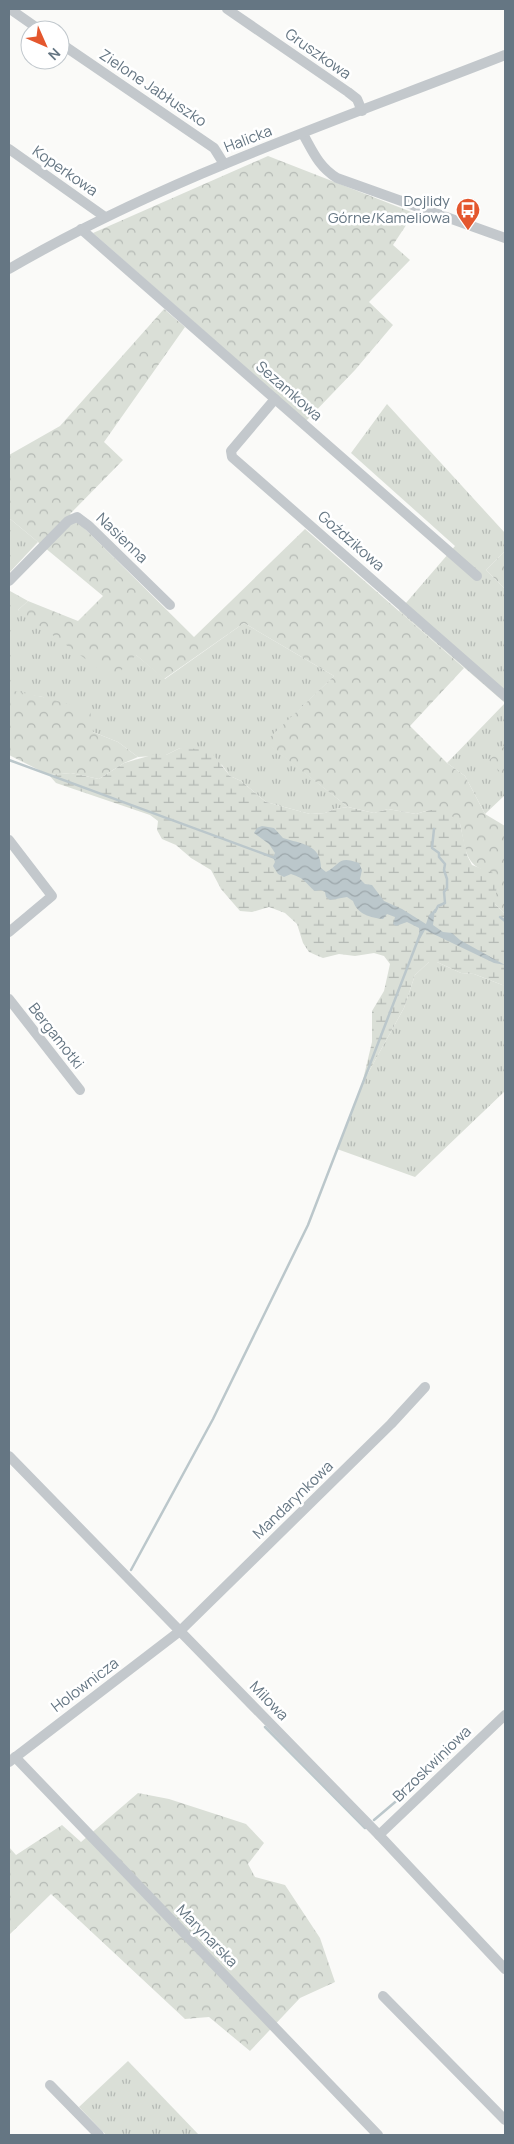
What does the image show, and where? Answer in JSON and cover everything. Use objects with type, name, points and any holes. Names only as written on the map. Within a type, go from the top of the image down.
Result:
[{"type":"street","points":[[10,9],[26,20]]},
{"type":"street","name":"Gruszkowa","points":[[227,9],[348,92],[357,99],[362,111]]},
{"type":"street","name":"Zielone Jabłuszko","points":[[70,50],[214,148],[224,164]]},
{"type":"street","name":"Halicka","points":[[10,266],[105,217],[224,164],[505,55]]},
{"type":"street","points":[[303,134],[318,163],[337,178],[505,238]]},
{"type":"street","name":"Koperkowa","points":[[9,149],[105,217]]},
{"type":"street","name":"Sezamkowa","points":[[81,229],[477,576]]},
{"type":"street","name":"Goździkowa","points":[[275,399],[231,451],[232,457],[505,696]]},
{"type":"street","name":"Nasienna","points":[[9,581],[68,521],[77,517],[89,526],[170,605]]},
{"type":"street","points":[[9,840],[52,896],[9,932]]},
{"type":"street","name":"Bergamotki","points":[[9,999],[80,1090]]},
{"type":"street","name":"Mandarynkowa","points":[[180,1631],[392,1424],[425,1387]]},
{"type":"street","name":"Milowa","points":[[9,1456],[379,1835],[505,1969]]},
{"type":"street","name":"Holownicza","points":[[12,1760],[180,1631]]},
{"type":"street","name":"Brzoskwiniowa","points":[[379,1835],[505,1715]]},
{"type":"street","name":"Marynarska","points":[[12,1760],[378,2135]]},
{"type":"street","points":[[383,1996],[505,2120]]},
{"type":"street","points":[[50,2085],[99,2135]]},
{"type":"green space","points":[[268,156],[414,213],[393,245],[410,260],[369,302],[393,325],[355,370],[306,421],[93,233]]},
{"type":"green space","points":[[164,309],[185,327],[104,442],[123,460],[70,514],[194,637],[305,529],[464,668],[410,726],[447,763],[465,776],[485,814],[505,826],[505,914],[495,904],[481,869],[475,866],[468,856],[460,824],[429,810],[416,814],[388,809],[374,813],[348,807],[265,742],[334,676],[244,623],[164,679],[136,655],[113,679],[18,610],[28,601],[78,621],[103,596],[9,518],[9,455],[60,426]]},
{"type":"green space","points":[[387,404],[505,533],[505,551],[486,570],[505,589],[505,703],[399,611],[455,546],[351,453]]},
{"type":"green space","points":[[9,518],[38,542],[9,573]]},
{"type":"green space","points":[[505,551],[505,589],[486,570]]},
{"type":"green space","points":[[10,591],[28,601],[18,610],[135,654],[165,679],[244,623],[334,676],[266,742],[348,807],[325,813],[310,814],[266,802],[241,781],[230,776],[222,765],[180,748],[166,755],[138,757],[118,742],[93,732],[43,697],[9,692]]},
{"type":"green space","points":[[14,691],[90,710],[93,732],[118,742],[138,757],[124,763],[99,779],[71,773],[49,775],[9,755],[9,692]]},
{"type":"green space","points":[[505,703],[505,795],[485,814],[465,776],[447,763]]},
{"type":"green space","points":[[505,746],[505,777],[489,760]]},
{"type":"green space","points":[[180,748],[211,752],[230,776],[241,781],[266,802],[310,814],[325,813],[348,807],[374,813],[388,809],[416,814],[429,810],[440,810],[449,813],[460,824],[467,855],[472,865],[493,873],[497,882],[495,904],[505,914],[505,986],[474,974],[461,973],[437,962],[429,962],[415,975],[404,1008],[362,1084],[372,1042],[372,1011],[384,991],[390,964],[384,956],[374,953],[355,956],[339,954],[323,958],[309,952],[303,943],[297,924],[285,913],[269,907],[252,912],[240,911],[221,889],[211,870],[191,858],[176,845],[162,839],[157,830],[158,821],[150,815],[56,783],[49,775],[71,773],[99,779],[124,763],[152,755],[166,755]]},
{"type":"green space","points":[[429,962],[437,962],[461,973],[474,974],[505,986],[505,1091],[415,1177],[337,1149],[362,1084],[404,1008],[415,975]]},
{"type":"green space","points":[[138,1793],[169,1799],[246,1824],[264,1843],[248,1864],[255,1877],[285,1885],[320,1938],[335,1982],[300,1998],[250,2051],[209,2017],[185,2019],[51,1894],[9,1935],[9,1847],[16,1855],[62,1825],[81,1842]]},
{"type":"green space","points":[[128,2061],[199,2135],[106,2135],[79,2107]]},
{"type":"water","points":[[262,826],[274,828],[283,838],[309,846],[318,854],[321,868],[326,872],[343,860],[359,863],[362,870],[360,879],[365,884],[372,885],[384,901],[402,909],[426,924],[429,915],[435,909],[433,925],[443,932],[452,933],[460,940],[505,965],[494,963],[425,930],[420,939],[419,928],[407,922],[396,926],[393,924],[395,917],[387,914],[383,919],[374,918],[361,912],[353,901],[347,897],[330,900],[326,897],[325,892],[321,890],[315,891],[300,878],[291,874],[284,877],[278,874],[273,866],[275,853],[269,844],[254,833],[257,828]]},
{"type":"waterway","points":[[9,760],[275,858]]},
{"type":"waterway","points":[[434,829],[432,848],[439,853],[439,857],[445,864],[444,870],[447,879],[447,888],[444,892],[445,903],[438,906],[435,912]]},
{"type":"waterway","points":[[500,917],[505,921]]},
{"type":"waterway","points":[[131,1570],[213,1419],[308,1225],[421,932]]},
{"type":"waterway","points":[[265,1727],[365,1828]]},
{"type":"waterway","points":[[374,1820],[448,1757]]},
{"type":"place","name":"Dojlidy Górne/Kameliowa","points":[[468,231]]}]
